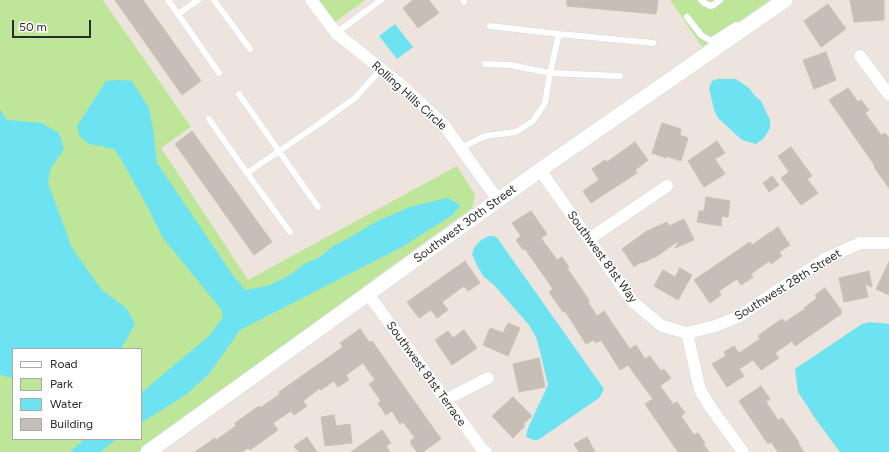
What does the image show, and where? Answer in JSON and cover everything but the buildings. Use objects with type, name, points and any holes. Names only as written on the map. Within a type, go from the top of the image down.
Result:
[{"type":"street","name":"Rolling Hills Circle","points":[[311,0],[336,33],[400,84],[444,125],[498,200]]},
{"type":"street","name":"Southwest 30th Street","points":[[148,452],[540,170],[784,0]]},
{"type":"street","points":[[860,56],[889,95]]},
{"type":"street","name":"Southwest 81st Way","points":[[540,170],[633,302],[662,326],[687,333]]},
{"type":"street","points":[[589,239],[667,186]]},
{"type":"street","name":"Southwest 28th Street","points":[[687,333],[715,326],[738,317],[825,259],[860,243],[889,243]]},
{"type":"street","name":"Southwest 81st Terrace","points":[[368,294],[446,400],[481,451]]},
{"type":"street","points":[[687,333],[700,390],[711,408],[743,452]]},
{"type":"street","points":[[446,400],[488,378]]},
{"type":"lane","points":[[168,0],[219,73]]},
{"type":"lane","points":[[178,14],[198,0]]},
{"type":"lane","points":[[214,0],[250,49]]},
{"type":"lane","points":[[336,33],[381,0]]},
{"type":"lane","points":[[701,0],[711,6],[720,0]]},
{"type":"lane","points":[[748,18],[760,9]]},
{"type":"lane","points":[[687,17],[701,35],[711,41],[742,21]]},
{"type":"lane","points":[[490,26],[653,43]]},
{"type":"lane","points":[[461,148],[485,136],[516,132],[533,121],[545,103],[559,34]]},
{"type":"lane","points":[[485,64],[510,65],[550,73],[620,76]]},
{"type":"lane","points":[[247,173],[355,98],[381,69]]},
{"type":"lane","points":[[239,94],[318,207]]},
{"type":"lane","points":[[209,119],[290,232]]},
{"type":"green space","points":[[0,0],[103,0],[191,127],[161,148],[248,280],[457,166],[475,195],[472,208],[371,281],[281,351],[138,452],[0,452]]},
{"type":"green space","points":[[319,0],[365,0],[335,22]]},
{"type":"green space","points":[[670,0],[770,0],[702,47]]},
{"type":"water","points":[[395,24],[413,47],[397,59],[379,36]]},
{"type":"water","points":[[718,79],[736,79],[749,88],[761,101],[770,120],[770,128],[764,138],[756,144],[742,140],[718,118],[714,110],[709,88],[712,81]]},
{"type":"water","points":[[106,81],[132,81],[149,108],[157,163],[232,274],[245,290],[267,286],[280,280],[293,273],[304,264],[320,257],[333,246],[377,221],[410,207],[448,198],[460,205],[454,214],[402,247],[240,330],[209,374],[187,394],[142,422],[142,392],[209,336],[223,317],[221,309],[163,238],[147,206],[114,149],[89,144],[80,137],[77,126]]},
{"type":"water","points":[[0,110],[7,120],[42,123],[59,133],[64,149],[51,168],[48,183],[72,248],[101,289],[127,309],[135,324],[122,348],[12,348],[12,378],[0,375]]},
{"type":"water","points":[[489,236],[494,236],[498,239],[604,389],[599,398],[538,440],[526,437],[528,428],[548,385],[540,351],[536,337],[529,325],[494,285],[484,277],[477,266],[472,254],[474,248],[481,240]]},
{"type":"water","points":[[870,322],[889,324],[889,452],[840,452],[798,392],[795,369],[862,324]]},
{"type":"water","points":[[84,440],[116,440],[100,452],[69,452]]}]
